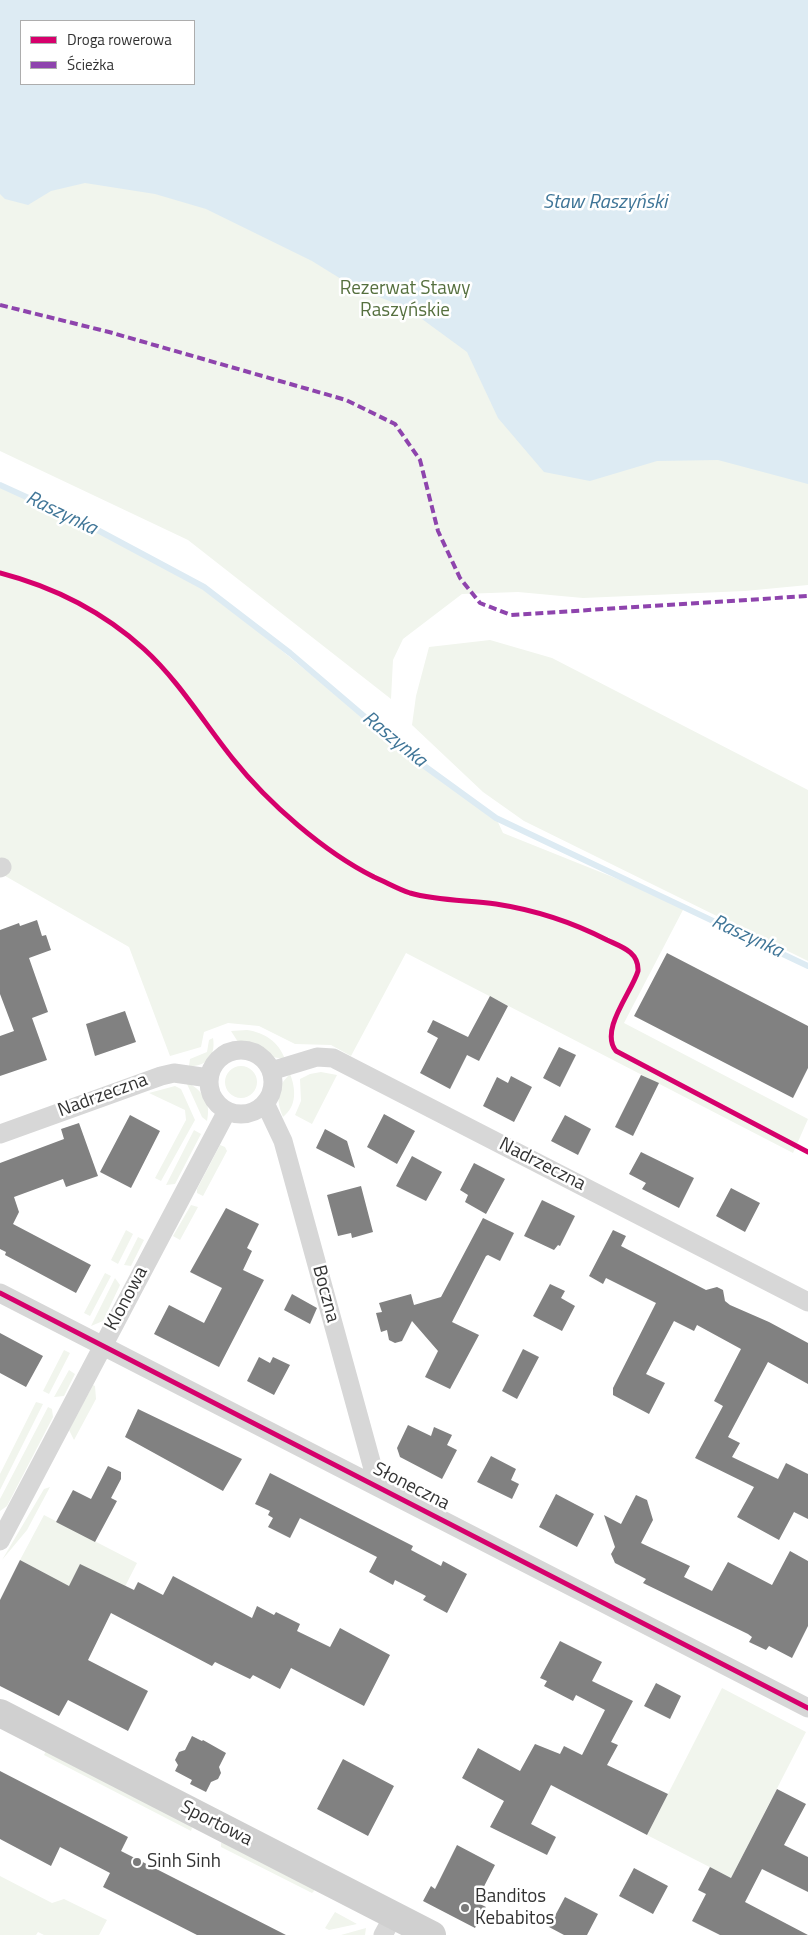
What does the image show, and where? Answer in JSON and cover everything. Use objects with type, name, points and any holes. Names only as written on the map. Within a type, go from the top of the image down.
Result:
[{"type":"street","points":[[238,1051],[258,1055],[270,1071],[272,1088],[265,1103],[247,1114],[227,1111],[212,1097],[209,1078],[213,1067],[219,1059],[228,1053],[238,1051]]},
{"type":"street","name":"Nadrzeczna","points":[[270,1071],[317,1057],[333,1058],[808,1302]]},
{"type":"street","name":"Nadrzeczna","points":[[0,1134],[161,1076],[174,1073],[209,1078]]},
{"type":"street","name":"Boczna","points":[[265,1103],[283,1141],[378,1487]]},
{"type":"street","name":"Klonowa","points":[[0,1541],[227,1111]]},
{"type":"street","name":"Słoneczna","points":[[0,1293],[808,1708]]},
{"type":"street","name":"Sportowa","points":[[0,1713],[388,1925],[432,1935]]},
{"type":"green space","name":"Rezerwat Stawy Raszyńskie","points":[[0,0],[808,0],[808,585],[745,591],[583,598],[518,592],[462,594],[403,639],[393,660],[391,699],[188,540],[0,451]]},
{"type":"green space","points":[[0,485],[90,526],[204,587],[412,757],[496,818],[503,833],[685,906],[624,1023],[808,1119],[793,1153],[406,953],[351,1056],[331,1045],[295,1044],[259,1026],[228,1023],[204,1032],[201,1047],[170,1056],[129,947],[0,873]]},
{"type":"green space","points":[[490,640],[552,658],[808,790],[808,961],[524,821],[483,792],[412,725],[416,696],[429,647]]},
{"type":"green space","points":[[247,1030],[260,1033],[270,1039],[279,1047],[285,1059],[272,1057],[254,1045],[238,1042],[231,1031]]},
{"type":"green space","points":[[213,1038],[213,1050],[209,1059],[201,1064],[189,1066],[190,1059],[207,1052],[209,1040]]},
{"type":"green space","points":[[241,1066],[247,1067],[252,1071],[256,1076],[256,1088],[252,1093],[247,1097],[241,1098],[235,1097],[230,1093],[226,1088],[225,1082],[226,1076],[230,1071],[235,1067]]},
{"type":"green space","points":[[321,1072],[337,1075],[312,1124],[295,1115],[301,1101],[300,1079],[310,1074]]},
{"type":"green space","points":[[290,1074],[294,1097],[291,1108],[283,1117],[278,1099],[282,1084]]},
{"type":"green space","points":[[189,1083],[199,1090],[207,1103],[207,1121],[202,1117],[187,1084]]},
{"type":"green space","points":[[175,1086],[181,1089],[195,1120],[161,1181],[155,1178],[186,1120],[185,1110],[149,1093]]},
{"type":"green space","points":[[194,1130],[201,1134],[175,1184],[166,1185]]},
{"type":"green space","points":[[220,1145],[225,1147],[227,1151],[203,1196],[197,1193],[197,1189]]},
{"type":"green space","points":[[191,1205],[198,1207],[180,1240],[173,1236]]},
{"type":"green space","points":[[126,1230],[133,1234],[118,1264],[111,1260]]},
{"type":"green space","points":[[138,1237],[144,1240],[131,1266],[124,1265]]},
{"type":"green space","points":[[105,1273],[111,1276],[90,1316],[84,1313]]},
{"type":"green space","points":[[115,1278],[120,1285],[103,1321],[91,1326]]},
{"type":"green space","points":[[64,1350],[70,1353],[49,1394],[43,1391]]},
{"type":"green space","points":[[69,1370],[75,1374],[64,1396],[54,1397]]},
{"type":"green space","points":[[93,1385],[95,1386],[96,1399],[74,1440],[69,1430]]},
{"type":"green space","points":[[36,1402],[43,1404],[0,1490],[0,1474]]},
{"type":"green space","points":[[48,1407],[52,1409],[53,1417],[7,1506],[0,1511],[0,1499]]},
{"type":"green space","points":[[50,1487],[27,1530],[2,1560],[44,1489]]},
{"type":"green space","points":[[44,1515],[137,1563],[113,1610],[20,1560]]},
{"type":"green space","points":[[722,1688],[806,1732],[731,1878],[647,1835]]},
{"type":"green space","points":[[46,1751],[189,1823],[192,1828],[191,1831],[44,1755]]},
{"type":"green space","points":[[225,1841],[315,1889],[314,1891],[312,1893],[221,1847],[221,1843]]},
{"type":"green space","points":[[0,1876],[52,1903],[64,1899],[107,1920],[99,1935],[44,1935],[38,1932],[36,1935],[0,1935]]},
{"type":"green space","points":[[335,1912],[357,1924],[329,1930],[325,1928]]},
{"type":"green space","points":[[366,1928],[365,1935],[341,1935]]},
{"type":"water","name":"Staw Raszyński","points":[[0,0],[808,0],[808,484],[718,460],[657,461],[590,481],[544,472],[498,418],[467,352],[407,308],[354,287],[312,261],[206,209],[155,194],[85,183],[51,191],[28,205],[5,199],[0,194]]},
{"type":"building","points":[[37,920],[42,936],[46,935],[51,950],[29,958],[48,1012],[32,1018],[47,1060],[0,1076],[0,1036],[14,1031],[0,994],[0,930],[19,923],[20,926]]},
{"type":"building","points":[[667,953],[808,1026],[808,1068],[793,1098],[634,1016]]},
{"type":"building","points":[[490,996],[508,1006],[479,1061],[467,1055],[450,1089],[420,1073],[438,1038],[427,1032],[433,1020],[468,1037]]},
{"type":"building","points":[[125,1011],[136,1042],[95,1056],[86,1024]]},
{"type":"building","points":[[559,1047],[576,1055],[560,1087],[543,1078]]},
{"type":"building","points":[[641,1075],[659,1083],[633,1136],[615,1127]]},
{"type":"building","points":[[511,1076],[532,1087],[514,1122],[483,1106],[497,1077],[508,1083]]},
{"type":"building","points":[[384,1114],[415,1131],[397,1164],[367,1147]]},
{"type":"building","points":[[130,1115],[160,1131],[131,1188],[100,1172]]},
{"type":"building","points":[[565,1115],[591,1129],[578,1155],[551,1141]]},
{"type":"building","points":[[79,1123],[98,1176],[66,1187],[63,1179],[14,1197],[19,1212],[13,1224],[91,1265],[76,1293],[5,1255],[6,1252],[0,1249],[0,1163],[64,1139],[61,1129]]},
{"type":"building","points":[[325,1129],[347,1141],[355,1168],[316,1148]]},
{"type":"building","points":[[641,1152],[694,1178],[679,1208],[642,1189],[646,1183],[629,1174]]},
{"type":"building","points":[[412,1156],[442,1172],[426,1201],[396,1186]]},
{"type":"building","points":[[474,1163],[505,1179],[486,1214],[465,1202],[468,1195],[460,1190]]},
{"type":"building","points":[[361,1186],[373,1232],[352,1238],[351,1233],[338,1236],[327,1195]]},
{"type":"building","points":[[731,1188],[760,1203],[745,1232],[716,1216]]},
{"type":"building","points":[[542,1200],[575,1216],[560,1246],[558,1245],[554,1250],[524,1236]]},
{"type":"building","points":[[226,1208],[259,1224],[247,1248],[252,1251],[243,1270],[264,1280],[219,1367],[154,1334],[169,1305],[204,1323],[222,1288],[190,1272]]},
{"type":"building","points":[[483,1218],[514,1233],[500,1261],[488,1255],[486,1256],[452,1322],[479,1335],[450,1389],[425,1377],[438,1351],[412,1321],[402,1341],[395,1343],[389,1340],[387,1330],[381,1332],[376,1313],[382,1312],[379,1303],[411,1294],[414,1305],[441,1297]]},
{"type":"building","points":[[613,1230],[626,1236],[621,1246],[706,1290],[717,1287],[723,1290],[725,1301],[730,1305],[769,1322],[808,1343],[808,1384],[768,1362],[728,1437],[740,1443],[732,1457],[778,1479],[786,1463],[808,1474],[808,1519],[794,1512],[779,1540],[737,1517],[754,1487],[695,1458],[723,1406],[714,1401],[741,1349],[697,1325],[694,1331],[674,1321],[646,1374],[665,1383],[649,1414],[613,1395],[613,1388],[656,1303],[606,1278],[603,1284],[589,1276]]},
{"type":"building","points":[[550,1284],[565,1291],[561,1298],[575,1306],[562,1331],[533,1316]]},
{"type":"building","points":[[292,1294],[317,1308],[310,1324],[284,1310]]},
{"type":"building","points":[[0,1333],[43,1356],[26,1387],[0,1373]]},
{"type":"building","points":[[523,1349],[539,1357],[517,1399],[502,1391]]},
{"type":"building","points":[[259,1357],[270,1363],[273,1357],[290,1365],[274,1395],[247,1381]]},
{"type":"building","points":[[138,1409],[242,1459],[223,1491],[125,1437]]},
{"type":"building","points":[[408,1425],[431,1436],[434,1427],[452,1435],[447,1445],[457,1450],[442,1479],[400,1457],[397,1448]]},
{"type":"building","points":[[491,1456],[516,1469],[511,1480],[519,1484],[512,1499],[477,1482]]},
{"type":"building","points":[[108,1466],[121,1472],[121,1479],[111,1498],[117,1501],[95,1542],[56,1522],[73,1490],[91,1499]]},
{"type":"building","points":[[270,1473],[413,1546],[411,1550],[441,1566],[443,1561],[467,1574],[447,1613],[423,1600],[426,1596],[395,1580],[393,1585],[369,1572],[377,1557],[300,1518],[290,1538],[268,1527],[273,1518],[268,1515],[270,1511],[255,1504]]},
{"type":"building","points":[[556,1494],[594,1514],[577,1547],[539,1527]]},
{"type":"building","points":[[636,1495],[647,1500],[653,1520],[641,1543],[690,1566],[684,1577],[712,1591],[728,1562],[772,1585],[790,1551],[808,1561],[808,1626],[792,1658],[769,1646],[766,1650],[749,1642],[752,1637],[748,1634],[643,1583],[646,1579],[615,1563],[611,1554],[615,1547],[604,1515],[621,1524]]},
{"type":"building","points":[[20,1560],[69,1586],[80,1564],[134,1590],[138,1582],[163,1595],[173,1576],[252,1618],[257,1606],[274,1615],[276,1612],[300,1624],[297,1631],[330,1647],[340,1628],[390,1655],[364,1706],[291,1668],[280,1689],[253,1675],[250,1679],[215,1662],[212,1666],[111,1613],[88,1660],[148,1691],[128,1731],[68,1700],[59,1716],[0,1686],[0,1600]]},
{"type":"building","points":[[560,1641],[602,1662],[592,1681],[633,1701],[611,1742],[618,1745],[607,1765],[668,1794],[647,1835],[551,1785],[531,1824],[556,1837],[547,1855],[490,1827],[504,1801],[462,1778],[478,1748],[520,1771],[535,1744],[560,1754],[564,1746],[582,1755],[605,1710],[576,1695],[573,1701],[544,1686],[547,1681],[540,1678]]},
{"type":"building","points":[[656,1683],[681,1696],[670,1719],[644,1706]]},
{"type":"building","points":[[192,1736],[226,1753],[219,1767],[221,1773],[218,1779],[211,1782],[206,1792],[190,1784],[192,1780],[175,1771],[178,1765],[175,1760],[179,1752],[185,1750]]},
{"type":"building","points":[[343,1759],[394,1786],[368,1836],[317,1809]]},
{"type":"building","points":[[0,1771],[128,1837],[121,1851],[286,1935],[197,1935],[103,1887],[110,1873],[60,1847],[51,1866],[0,1839]]},
{"type":"building","points":[[777,1789],[806,1804],[784,1845],[808,1857],[808,1892],[762,1869],[745,1902],[808,1935],[720,1935],[692,1921],[706,1894],[698,1890],[710,1867],[731,1878]]},
{"type":"building","points":[[457,1845],[495,1865],[476,1902],[486,1907],[475,1928],[423,1901],[431,1886],[435,1889]]},
{"type":"building","points":[[634,1868],[668,1886],[653,1914],[619,1896]]},
{"type":"building","points":[[565,1897],[598,1914],[587,1935],[564,1935],[549,1927]]},
{"type":"waterway","name":"Raszynka","points":[[0,485],[90,526],[204,587],[290,653],[412,757],[496,818],[808,966]]},
{"type":"marked path","points":[[0,305],[109,332],[346,400],[395,424],[420,460],[438,531],[460,578],[480,603],[511,615],[808,596]]},
{"type":"cycle path","points":[[0,573],[40,586],[77,602],[112,623],[144,649],[157,661],[191,702],[247,776],[298,825],[355,867],[401,890],[421,896],[496,904],[553,918],[594,934],[628,951],[636,959],[638,971],[614,1022],[611,1033],[616,1051],[808,1152]]},
{"type":"cycle path","points":[[0,1293],[808,1708]]},
{"type":"place","name":"Sinh Sinh","points":[[137,1862]]},
{"type":"place","name":"Banditos Kebabitos","points":[[465,1908]]}]
